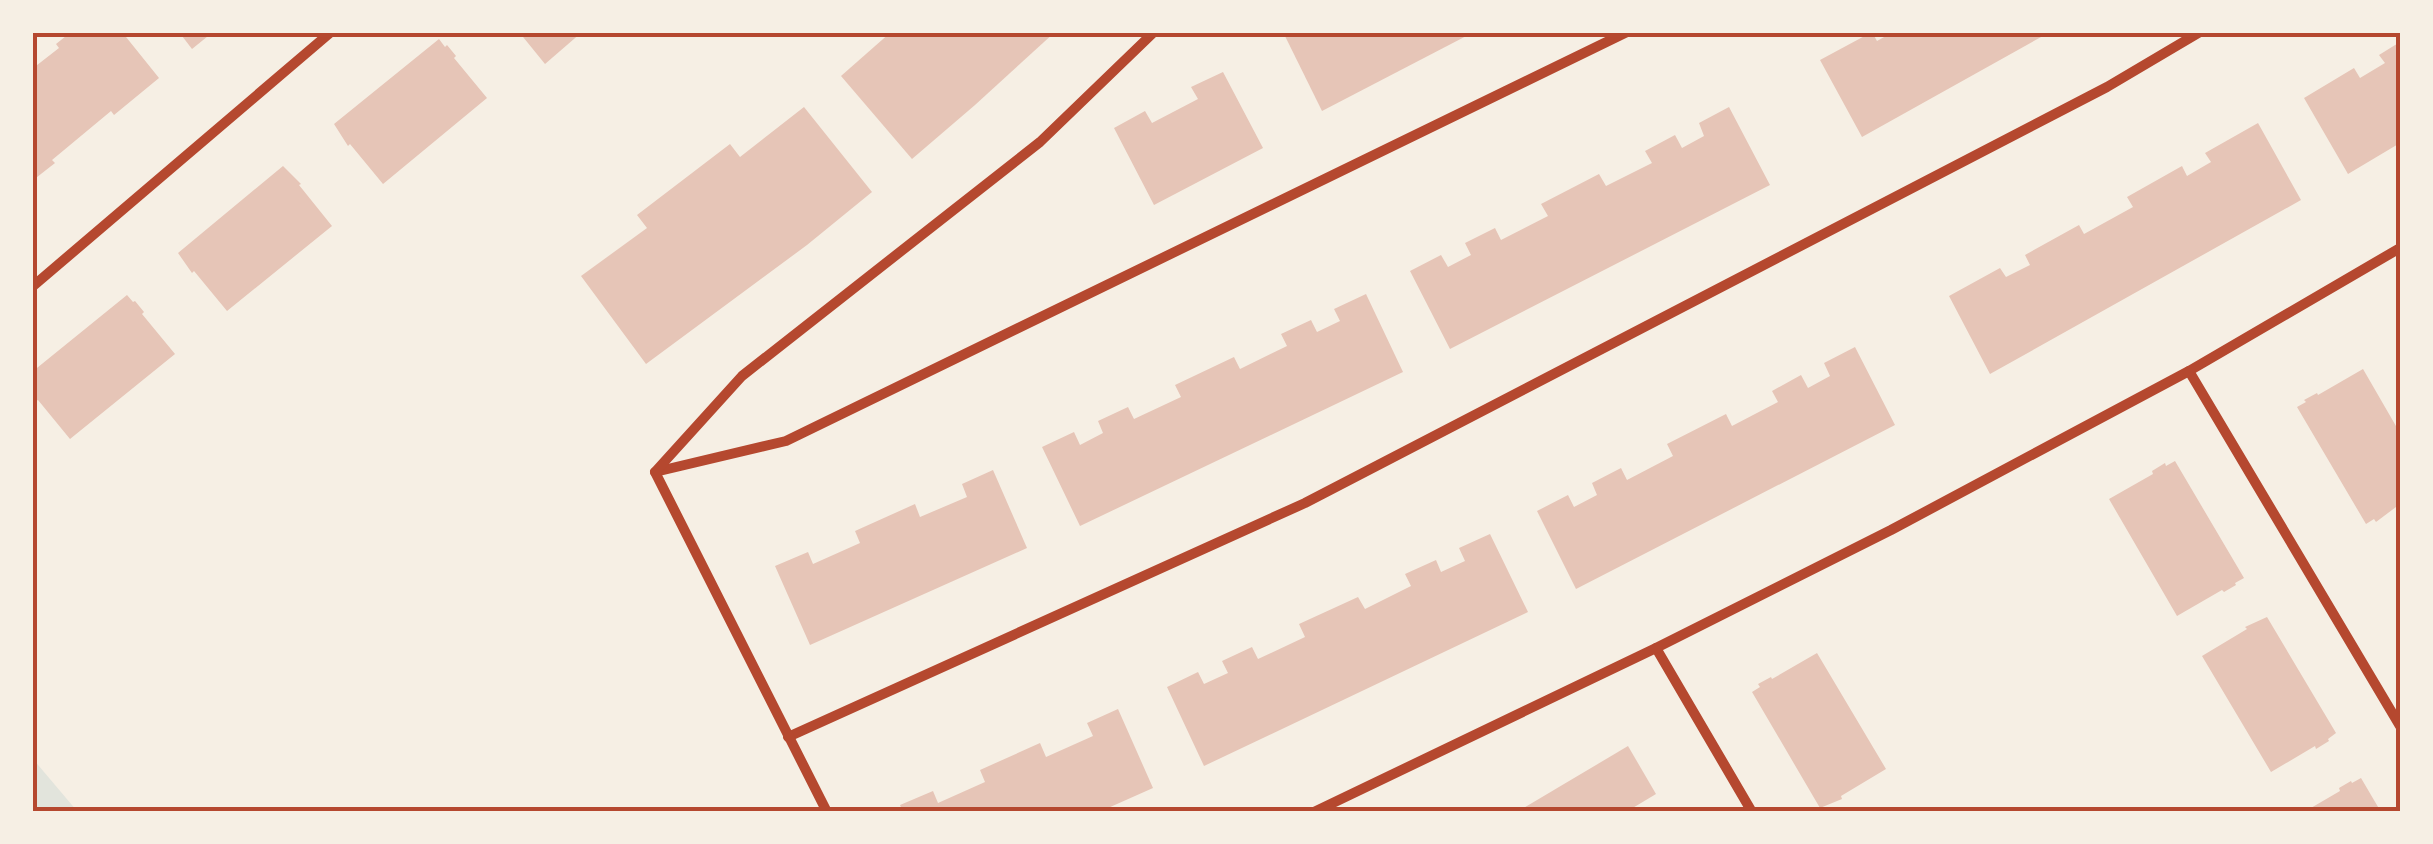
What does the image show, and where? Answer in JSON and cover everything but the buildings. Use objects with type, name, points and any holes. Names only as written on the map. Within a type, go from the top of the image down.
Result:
[{"type":"street","points":[[32,286],[331,32]]},
{"type":"street","points":[[655,472],[742,376],[1040,142],[1154,32]]},
{"type":"street","points":[[655,472],[786,441],[1628,32]]},
{"type":"street","points":[[788,737],[1305,503],[2108,87],[2200,32]]},
{"type":"street","points":[[1314,812],[1891,530],[2189,371],[2400,248]]},
{"type":"street","points":[[2189,371],[2400,726]]},
{"type":"street","points":[[655,472],[827,812]]},
{"type":"street","points":[[1656,648],[1752,812]]},
{"type":"shaded area","points":[[33,759],[77,811],[33,811]]}]
